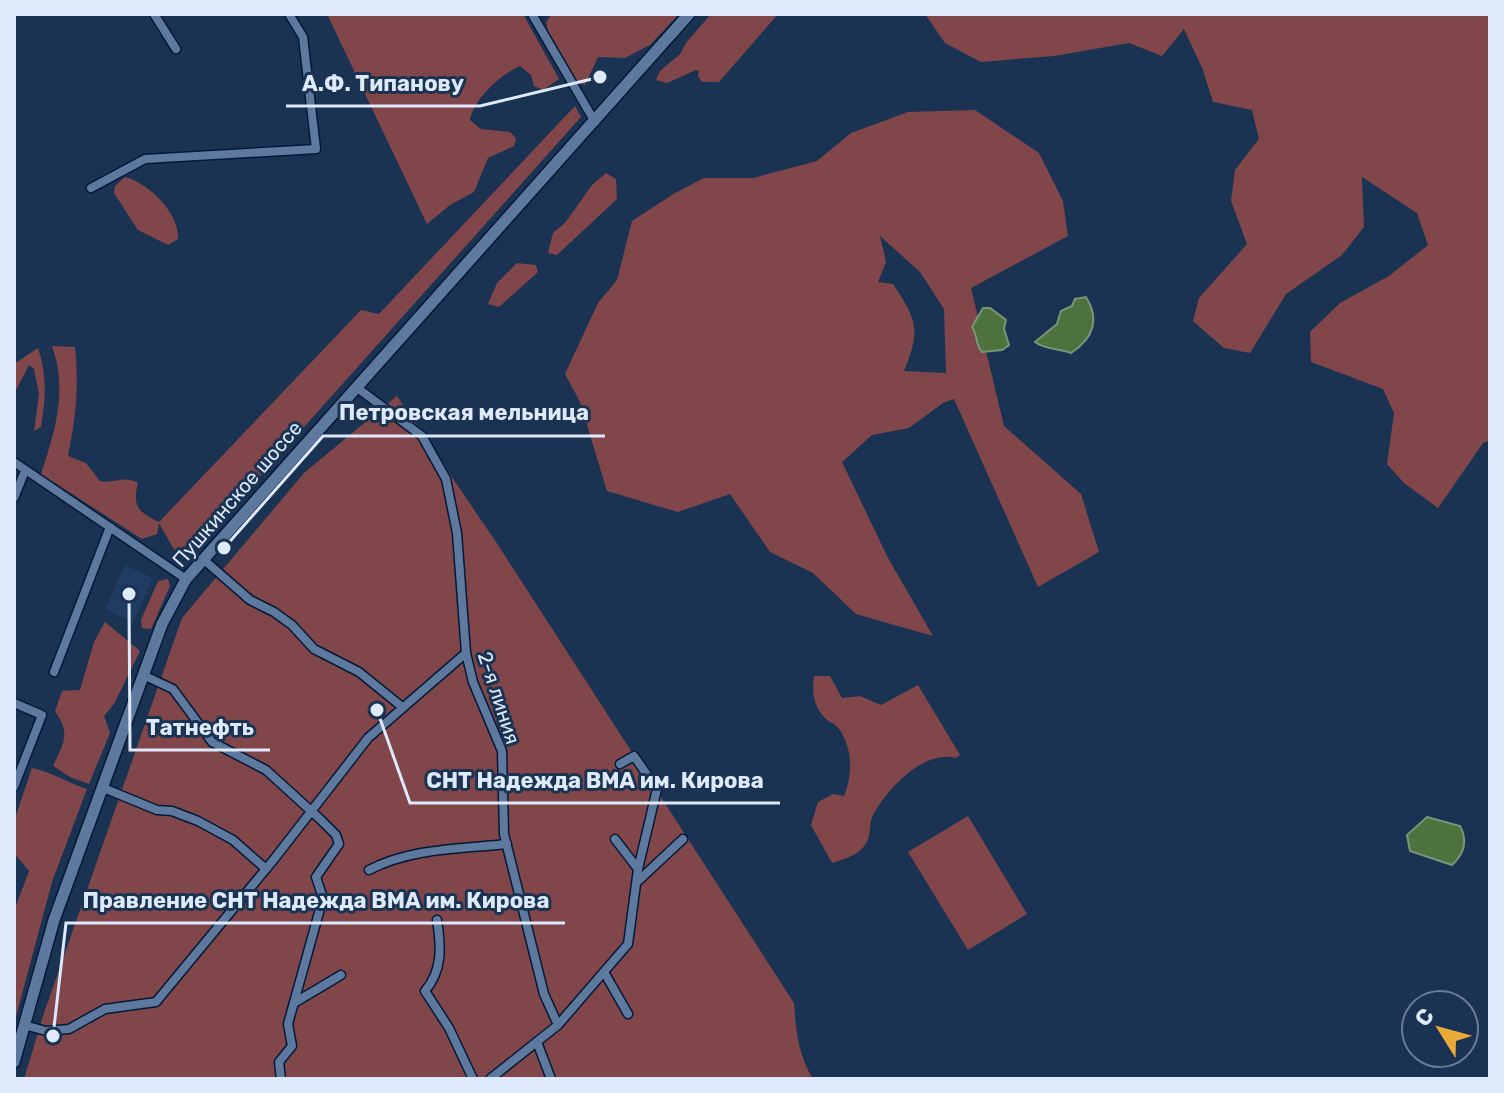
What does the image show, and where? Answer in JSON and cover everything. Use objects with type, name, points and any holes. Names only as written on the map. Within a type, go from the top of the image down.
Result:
[{"type":"main road","name":"Пушкинское шоссе","points":[[14,1061],[54,920],[101,787],[162,624],[186,579],[689,14]]},
{"type":"street","points":[[154,14],[176,49]]},
{"type":"street","points":[[91,188],[145,159],[316,149],[303,37],[289,14]]},
{"type":"street","points":[[532,14],[595,122]]},
{"type":"street","name":"2-я линия","points":[[356,387],[422,436],[446,479],[457,533],[466,653],[473,682],[502,751],[507,844],[544,994],[558,1025]]},
{"type":"street","points":[[14,462],[186,579]]},
{"type":"street","points":[[14,498],[25,471]]},
{"type":"street","points":[[54,672],[110,527]]},
{"type":"street","points":[[203,559],[250,600],[292,625],[314,649],[359,672],[401,706]]},
{"type":"street","points":[[24,1025],[46,1031],[69,1029],[105,1009],[156,1002],[266,869],[368,738],[401,706],[466,653]]},
{"type":"street","points":[[143,675],[178,692],[212,742],[266,770],[336,835],[339,844],[316,877],[323,898],[288,1024],[292,1046],[279,1062],[281,1079]]},
{"type":"street","points":[[14,703],[42,715],[14,787]]},
{"type":"street","points":[[490,1079],[558,1025],[628,944],[638,869],[657,789],[634,756],[620,764]]},
{"type":"street","points":[[101,787],[157,810],[172,811],[198,821],[233,840],[266,869]]},
{"type":"street","points":[[615,839],[638,869]]},
{"type":"street","points":[[636,883],[683,839]]},
{"type":"street","points":[[369,870],[387,860],[417,853],[507,844]]},
{"type":"street","points":[[437,920],[441,945],[437,972],[425,991],[445,1020],[473,1079]]},
{"type":"street","points":[[604,972],[628,1014]]},
{"type":"street","points":[[293,1003],[341,975]]},
{"type":"street","points":[[537,1042],[551,1079]]},
{"type":"shaded area","points":[[327,14],[523,14],[559,79],[543,90],[534,86],[531,75],[520,66],[489,88],[476,104],[470,120],[481,129],[510,132],[516,138],[514,146],[488,158],[474,192],[450,205],[427,224]]},
{"type":"shaded area","points":[[552,14],[679,14],[650,45],[625,58],[598,57],[585,85],[570,79],[550,39],[546,22]]},
{"type":"shaded area","points":[[711,14],[778,14],[719,82],[702,82],[696,70],[667,83],[656,80],[660,71],[680,54]]},
{"type":"shaded area","points":[[925,14],[1490,14],[1490,440],[1483,443],[1438,508],[1404,483],[1387,464],[1394,413],[1383,389],[1311,362],[1310,332],[1340,303],[1389,276],[1428,245],[1417,213],[1362,177],[1364,227],[1342,255],[1286,294],[1250,353],[1224,348],[1193,321],[1199,298],[1247,244],[1231,201],[1235,170],[1259,139],[1252,110],[1213,102],[1203,70],[1184,29],[1162,56],[1129,43],[1054,56],[981,62],[945,43]]},
{"type":"shaded area","points":[[575,106],[581,117],[187,558],[173,548],[159,523],[157,534],[142,539],[41,474],[58,411],[59,379],[52,346],[75,347],[76,402],[68,456],[86,463],[100,481],[128,480],[138,483],[138,507],[159,522],[361,310],[379,314]]},
{"type":"shaded area","points":[[975,110],[1039,153],[1063,201],[1068,236],[971,288],[1004,426],[1081,494],[1099,552],[1038,587],[954,399],[943,403],[909,428],[872,435],[842,462],[888,558],[933,636],[856,614],[813,573],[770,552],[730,494],[678,512],[607,491],[580,402],[565,374],[598,303],[617,280],[632,221],[704,178],[753,178],[817,161],[851,133],[908,112]],"holes":[[[880,236],[920,272],[944,309],[946,373],[904,371],[913,345],[914,326],[893,284],[878,282],[886,262]]]},
{"type":"shaded area","points":[[606,173],[616,179],[617,199],[557,255],[548,253],[553,233],[565,223],[592,185]]},
{"type":"shaded area","points":[[125,177],[144,186],[161,201],[174,219],[178,239],[168,245],[138,230],[114,193],[115,186]]},
{"type":"shaded area","points":[[517,263],[536,265],[538,272],[499,307],[488,304],[497,283]]},
{"type":"shaded area","points":[[1086,297],[1093,314],[1092,329],[1078,348],[1071,353],[1035,342],[1057,324],[1061,311],[1072,306],[1075,299]]},
{"type":"shaded area","points":[[983,308],[990,308],[1006,320],[1004,329],[1009,345],[1002,350],[982,352],[978,346],[972,327]]},
{"type":"shaded area","points":[[38,348],[45,397],[41,427],[34,431],[39,394],[34,369],[29,365],[14,394],[14,364]]},
{"type":"shaded area","points":[[397,396],[498,545],[794,1003],[801,1052],[813,1079],[24,1079],[44,1013],[182,618],[304,473]]},
{"type":"shaded area","points":[[125,565],[153,578],[133,622],[105,609]]},
{"type":"shaded area","points":[[168,579],[170,586],[151,629],[142,628],[141,620],[158,581]]},
{"type":"shaded area","points":[[105,622],[140,651],[114,704],[104,716],[110,733],[89,784],[53,766],[64,738],[63,726],[55,711],[62,691],[80,690],[94,642]]},
{"type":"shaded area","points":[[814,676],[830,676],[842,698],[860,696],[881,705],[918,685],[960,755],[956,758],[932,759],[908,773],[887,794],[873,815],[862,849],[832,863],[811,825],[818,802],[833,794],[844,796],[850,762],[844,737],[815,703]]},
{"type":"shaded area","points":[[32,768],[87,789],[52,882],[14,1024],[14,911],[29,871],[14,853],[14,821]]},
{"type":"shaded area","points":[[968,816],[1027,914],[968,950],[908,852]]},
{"type":"shaded area","points":[[1427,817],[1460,826],[1464,847],[1452,865],[1410,851],[1407,835]]},
{"type":"place","name":"А.Ф. Типанову","points":[[600,77]]},
{"type":"place","name":"Петровская мельница","points":[[224,548]]},
{"type":"place","name":"Татнефть","points":[[129,594]]},
{"type":"place","name":"СНТ Надежда ВМА им. Кирова","points":[[377,710]]},
{"type":"place","name":"Правление СНТ Надежда ВМА им. Кирова","points":[[53,1036]]}]
